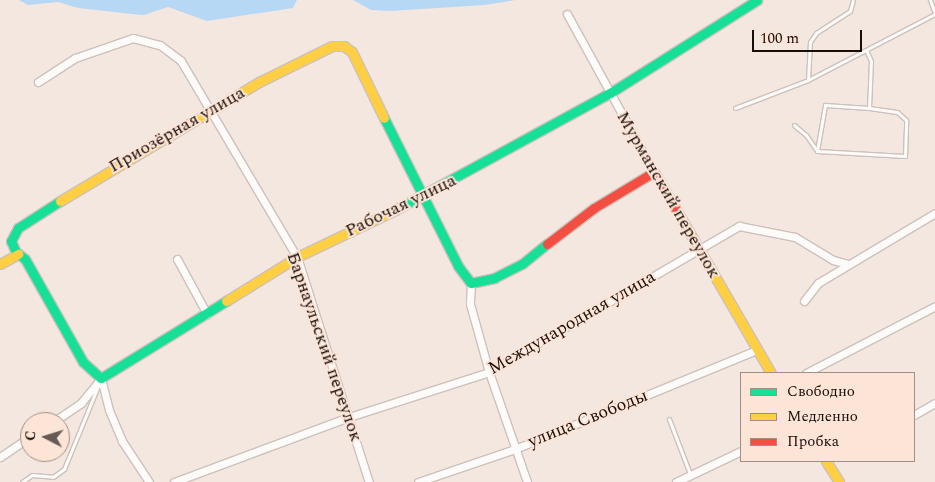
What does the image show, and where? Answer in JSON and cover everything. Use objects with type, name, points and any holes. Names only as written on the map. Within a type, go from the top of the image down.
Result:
[{"type":"street","name":"Рабочая улица","points":[[69,412],[81,404],[101,378],[297,257],[423,197],[610,92],[757,0]]},
{"type":"street","name":"Мурманский переулок","points":[[567,14],[654,172],[770,372]]},
{"type":"street","name":"Барнаульский переулок","points":[[38,82],[75,58],[122,40],[148,40],[166,48],[181,61],[297,257],[368,482]]},
{"type":"street","name":"Приозёрная улица","points":[[18,254],[11,241],[18,228],[117,164],[259,82],[332,46],[344,46],[352,52],[423,197]]},
{"type":"street","points":[[471,283],[494,278],[522,264],[594,208],[654,172]]},
{"type":"street","points":[[423,197],[458,266],[471,283],[470,304],[515,449],[528,482]]},
{"type":"street","points":[[804,301],[818,283],[935,213]]},
{"type":"street","name":"Международная улица","points":[[174,482],[349,417],[490,372],[739,226],[749,226],[795,237],[833,260],[848,264]]},
{"type":"street","points":[[0,264],[18,254],[25,259],[84,362],[101,378],[109,410],[122,441],[149,482]]},
{"type":"street","points":[[177,259],[207,314]]},
{"type":"street","points":[[808,372],[935,306]]},
{"type":"street","name":"улица Свободы","points":[[418,482],[515,449],[756,350]]},
{"type":"street","points":[[915,414],[935,403]]},
{"type":"street","points":[[0,457],[20,444]]},
{"type":"street","points":[[676,482],[740,451]]},
{"type":"street","points":[[829,462],[839,482]]},
{"type":"lane","points":[[808,80],[810,42],[816,32],[850,11],[853,0]]},
{"type":"lane","points":[[735,108],[808,80],[935,14],[930,0]]},
{"type":"lane","points":[[866,50],[871,61],[869,108]]},
{"type":"lane","points":[[825,105],[897,112],[906,120],[905,156],[817,151],[825,105]]},
{"type":"lane","points":[[794,126],[806,135],[817,151]]},
{"type":"lane","points":[[22,482],[32,475],[53,477],[64,469],[101,378]]},
{"type":"lane","points":[[670,419],[691,474]]},
{"type":"water","points":[[19,0],[297,0],[293,8],[207,21],[168,7],[144,15],[78,8],[58,2],[28,5]]},
{"type":"water","points":[[353,0],[516,0],[485,5],[390,11],[371,10]]},
{"type":"traffic: fast","points":[[395,210],[610,93],[757,0]]},
{"type":"traffic: fast","points":[[384,118],[458,266],[471,283],[494,278],[522,264],[547,244]]},
{"type":"traffic: fast","points":[[60,201],[18,228],[11,241],[16,252],[25,259],[83,362],[101,378],[226,301]]},
{"type":"traffic: slow","points":[[60,201],[259,82],[332,46],[344,46],[352,52],[384,118]]},
{"type":"traffic: slow","points":[[226,301],[297,257],[395,210]]},
{"type":"traffic: slow","points":[[681,218],[770,372]]},
{"type":"traffic: slow","points":[[0,264],[18,254]]},
{"type":"traffic: slow","points":[[827,462],[839,482]]},
{"type":"traffic: jam","points":[[547,244],[594,208],[654,172],[681,218]]}]
